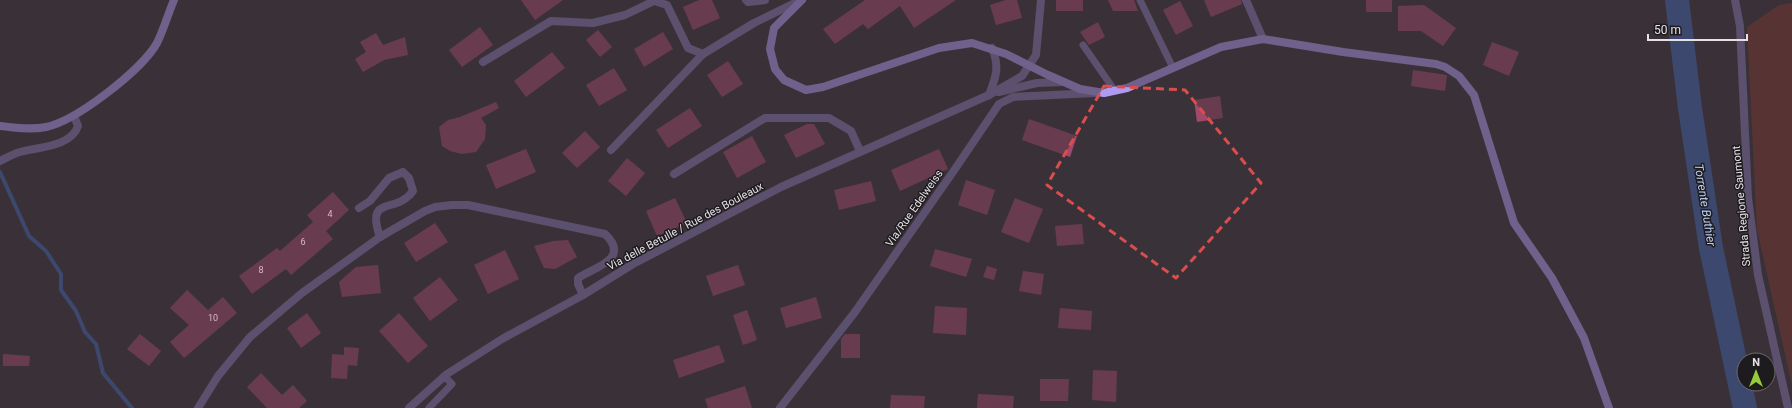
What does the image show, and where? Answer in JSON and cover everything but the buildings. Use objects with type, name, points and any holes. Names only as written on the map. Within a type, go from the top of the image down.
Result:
[{"type":"main road","points":[[0,126],[35,129],[56,125],[74,116],[104,95],[148,55],[157,43],[174,0]]},
{"type":"main road","points":[[802,0],[774,28],[770,49],[775,69],[784,80],[806,90],[823,87],[939,48],[972,43],[992,48],[1080,89],[1104,93],[1127,88],[1221,47],[1263,39],[1343,52],[1436,64],[1453,71],[1465,82],[1477,102],[1514,224],[1552,278],[1584,338],[1609,408]]},
{"type":"street","points":[[746,0],[748,2],[765,0]]},
{"type":"street","points":[[611,150],[703,54],[754,23],[802,0]]},
{"type":"street","points":[[988,95],[1022,76],[1036,56],[1041,0]]},
{"type":"street","points":[[1246,0],[1263,39]]},
{"type":"street","name":"Strada Regione Saumont","points":[[1735,0],[1740,34],[1748,198],[1758,275],[1788,408]]},
{"type":"street","points":[[483,62],[551,21],[593,23],[625,15],[654,1],[667,5],[688,48],[703,54]]},
{"type":"street","points":[[988,95],[996,77],[997,60],[992,48]]},
{"type":"street","points":[[988,95],[1037,83],[1063,82]]},
{"type":"street","name":"Via/Rue Edelweiss","points":[[780,408],[854,312],[999,104],[1013,96],[1104,93]]},
{"type":"street","name":"Via delle Betulle / Rue des Bouleaux","points":[[409,408],[444,376],[502,339],[583,295],[633,264],[781,188],[860,151],[988,95]]},
{"type":"street","points":[[0,161],[19,152],[52,145],[72,136],[78,126],[74,116]]},
{"type":"street","points":[[674,174],[765,118],[829,118],[851,131],[860,151]]},
{"type":"street","points":[[358,208],[370,201],[389,178],[403,172],[409,178],[413,191],[407,199],[379,209],[375,216],[375,222],[380,237]]},
{"type":"street","points":[[198,408],[218,376],[250,337],[302,293],[380,237],[424,211],[435,207],[468,205],[597,231],[605,234],[612,240],[614,249],[613,257],[606,264],[578,278],[578,284],[583,295]]},
{"type":"lane","points":[[1140,0],[1174,68]]},
{"type":"lane","points":[[1083,45],[1115,91]]},
{"type":"lane","points":[[429,408],[452,384],[444,376]]},
{"type":"highlighted area","points":[[1104,86],[1185,90],[1261,183],[1176,278],[1047,185]]},
{"type":"shaded area","points":[[1792,3],[1792,385],[1757,229],[1747,27],[1779,5]]},
{"type":"waterway","name":"Torrente Buthier","points":[[1677,0],[1690,108],[1711,248],[1745,408]]},
{"type":"waterway","points":[[0,172],[29,236],[46,251],[61,274],[61,290],[76,311],[85,332],[96,344],[103,373],[132,408]]}]
